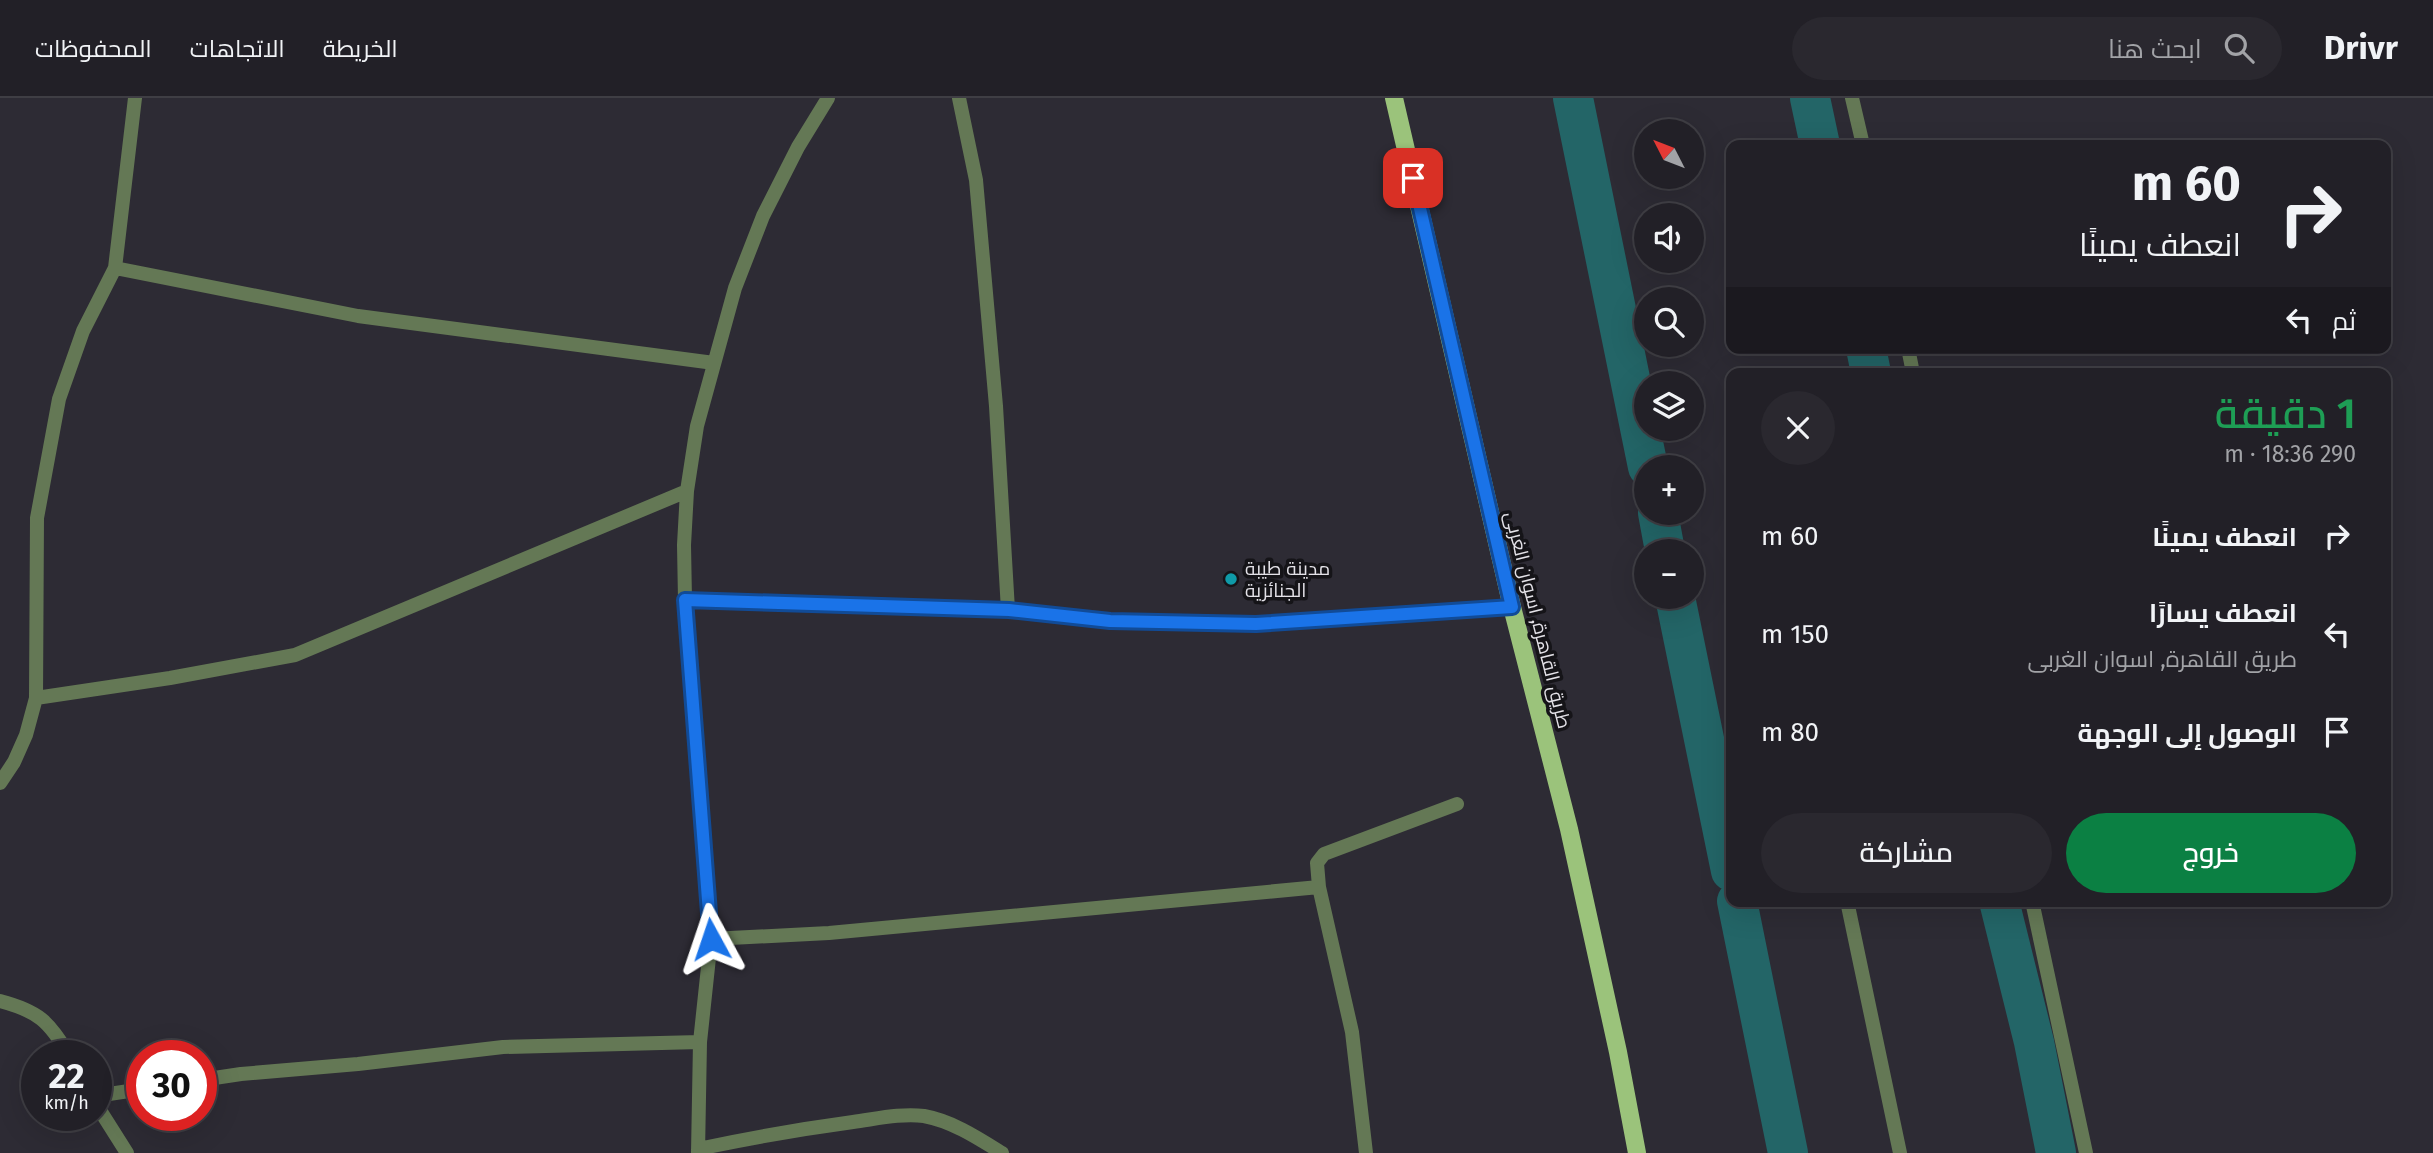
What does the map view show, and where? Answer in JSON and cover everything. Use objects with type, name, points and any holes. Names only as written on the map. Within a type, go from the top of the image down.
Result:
[{"type":"main road","name":"طريق القاهرة, اسوان الغربى","points":[[1394,98],[1512,607],[1569,829],[1618,1052],[1637,1153]]},
{"type":"street","points":[[0,783],[22,744],[36,698],[37,518],[59,399],[83,331],[115,268],[135,98]]},
{"type":"street","points":[[828,98],[797,148],[763,216],[735,288],[697,426],[687,491],[685,600],[711,939],[700,1042],[698,1151],[782,1132],[891,1117],[922,1116],[945,1122],[1002,1153]]},
{"type":"street","points":[[959,98],[976,180],[996,406],[1009,610]]},
{"type":"street","points":[[1852,98],[1862,140]]},
{"type":"street","points":[[115,268],[358,316],[715,363]]},
{"type":"street","points":[[36,698],[170,678],[295,655],[687,491]]},
{"type":"street","points":[[685,600],[1009,610],[1110,621],[1256,624],[1512,607]]},
{"type":"street","points":[[1366,1153],[1352,1032],[1316,865],[1324,854],[1457,804]]},
{"type":"street","points":[[711,939],[829,933],[1319,887]]},
{"type":"street","points":[[1847,907],[1900,1153]]},
{"type":"street","points":[[2033,907],[2086,1153]]},
{"type":"street","points":[[0,1001],[26,1008],[49,1024],[59,1040]]},
{"type":"street","points":[[217,1078],[502,1048],[700,1042]]},
{"type":"street","points":[[112,1129],[127,1153]]},
{"type":"waterway","points":[[1573,98],[1646,455]]},
{"type":"waterway","points":[[1810,98],[1819,140]]},
{"type":"waterway","points":[[1867,354],[1870,368]]},
{"type":"waterway","points":[[1660,525],[1663,539]]},
{"type":"waterway","points":[[1677,609],[1726,847]]},
{"type":"waterway","points":[[1738,907],[1788,1153]]},
{"type":"waterway","points":[[2000,907],[2034,1042],[2056,1153]]},
{"type":"place","name":"مدينة طيبة الجنائزية","points":[[1231,579]]},
{"type":"route","points":[[711,939],[685,600],[1009,610],[1110,621],[1256,624],[1512,607],[1413,178]]}]
